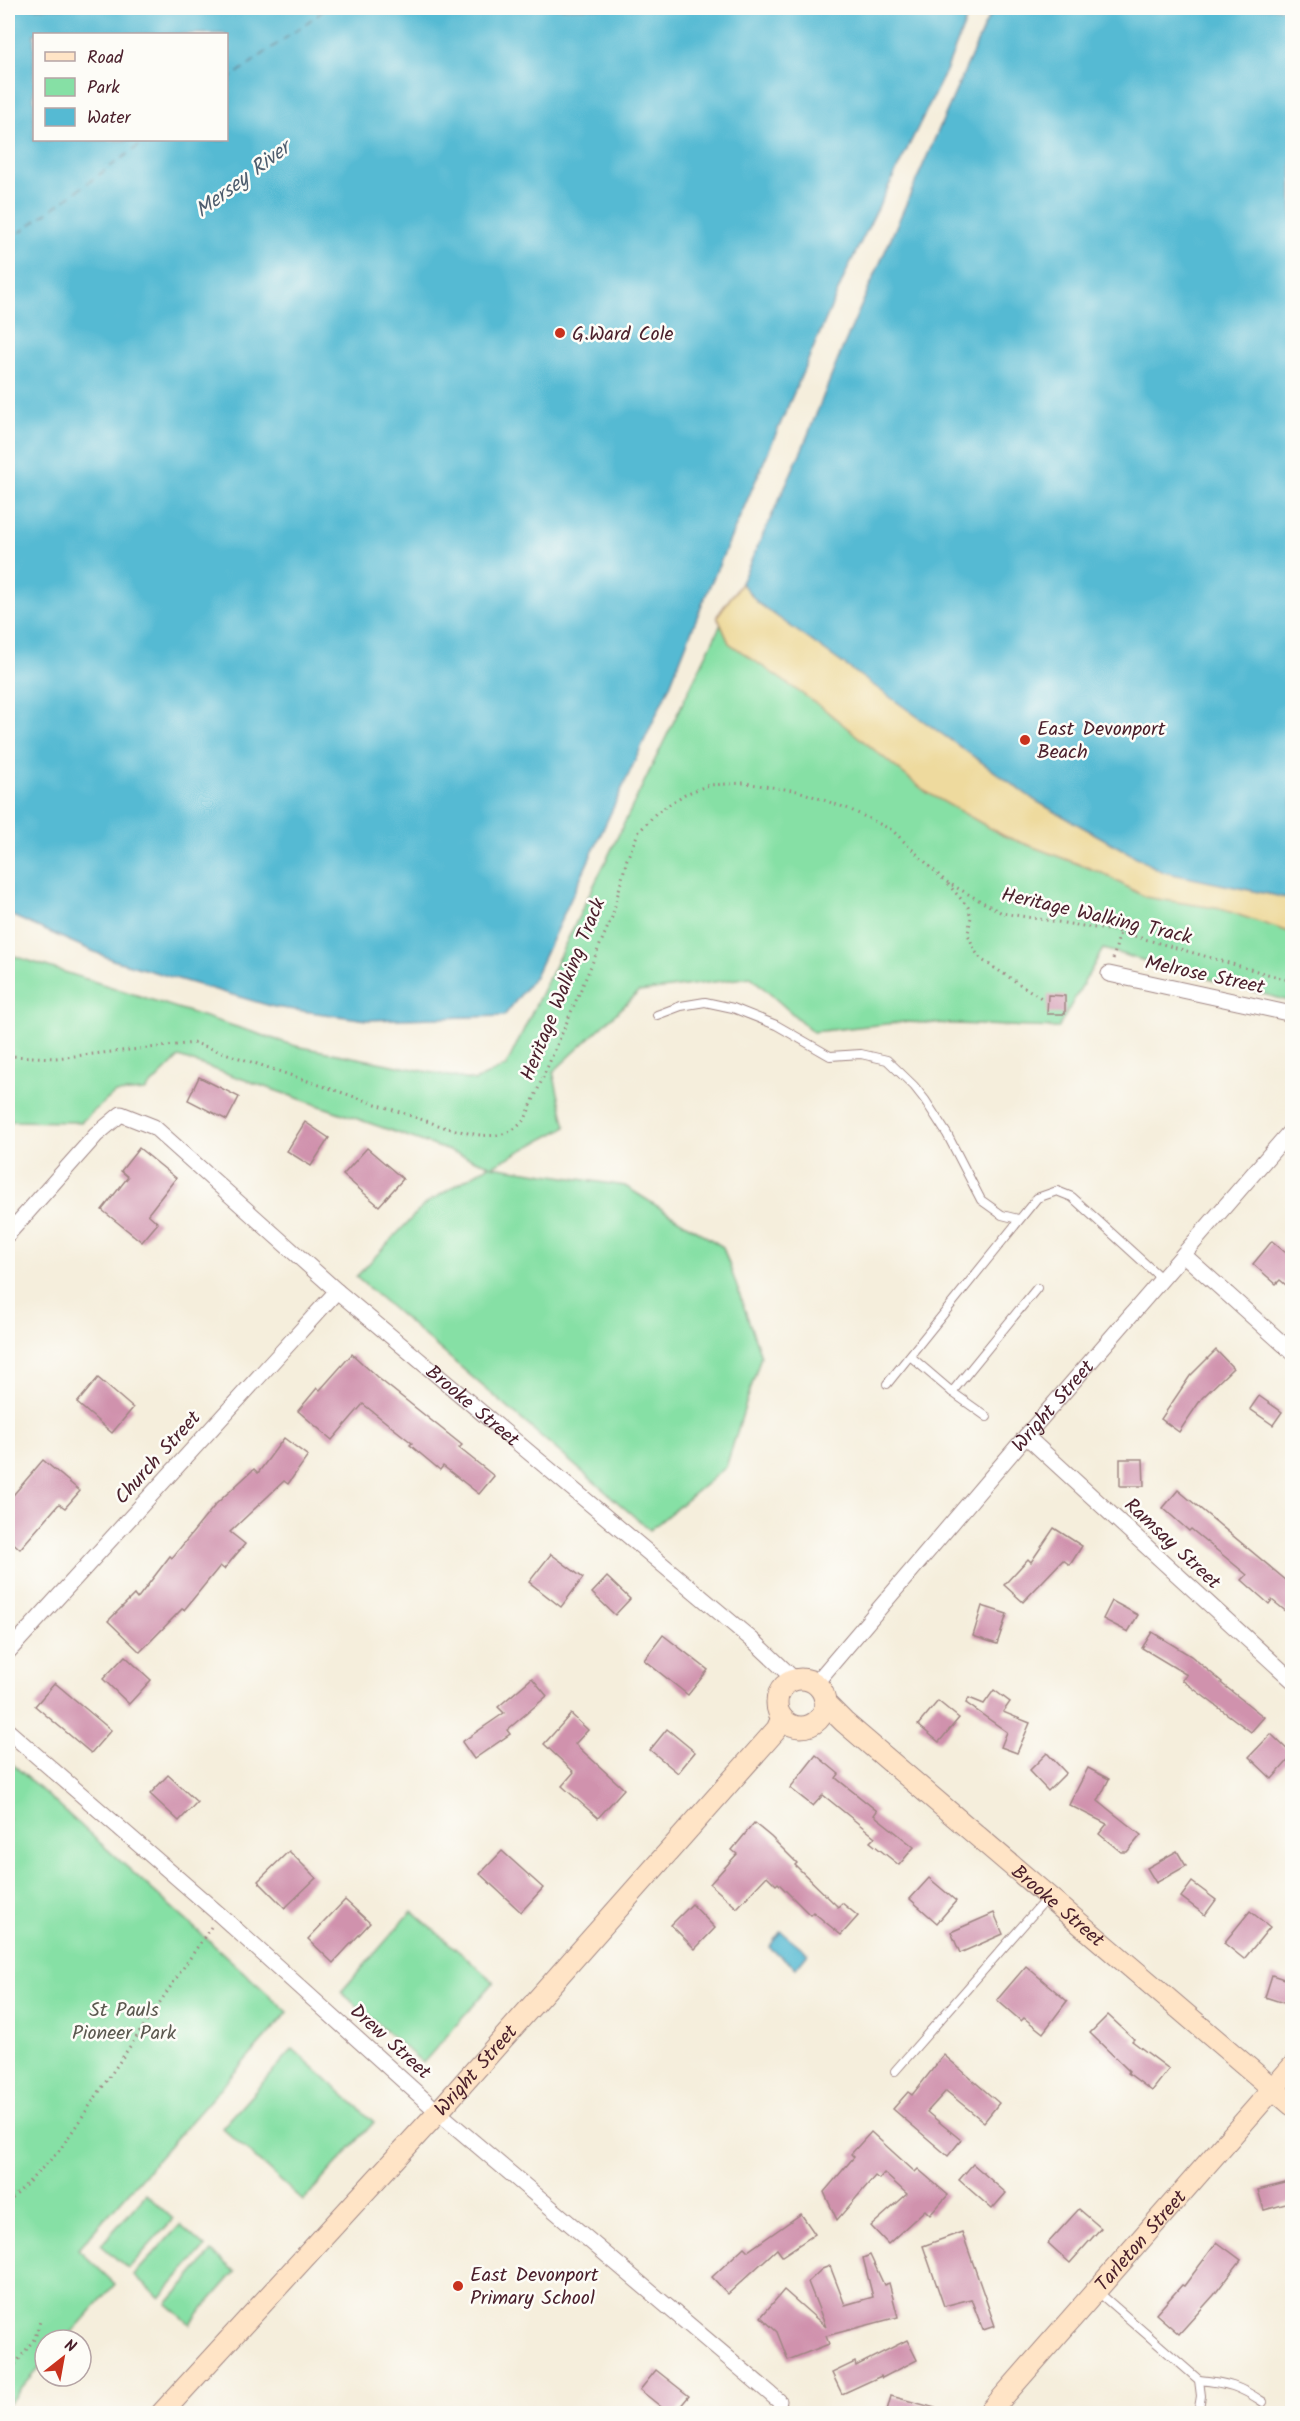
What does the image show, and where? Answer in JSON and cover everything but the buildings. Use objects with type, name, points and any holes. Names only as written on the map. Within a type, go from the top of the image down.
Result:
[{"type":"street","name":"Melrose Street","points":[[1109,974],[1293,1014]]},
{"type":"street","name":"Brooke Street","points":[[8,1234],[96,1135],[121,1114],[154,1127],[337,1291],[805,1682]]},
{"type":"street","name":"Wright Street","points":[[805,1682],[1026,1436],[1293,1129]]},
{"type":"street","points":[[1184,1255],[1293,1352]]},
{"type":"street","name":"Church Street","points":[[8,1652],[337,1291]]},
{"type":"street","name":"Ramsay Street","points":[[1026,1436],[1293,1680]]},
{"type":"street","points":[[805,1682],[824,1696],[825,1703],[821,1717],[809,1726],[795,1726],[782,1718],[778,1711],[778,1696],[782,1689],[805,1682]]},
{"type":"street","name":"Brooke Street","points":[[825,1703],[844,1722],[1293,2105]]},
{"type":"street","name":"Wright Street","points":[[161,2414],[438,2112],[777,1729],[782,1718]]},
{"type":"street","name":"Drew Street","points":[[8,1731],[220,1915],[438,2112],[779,2401]]},
{"type":"street","name":"Tarleton Street","points":[[988,2414],[1293,2067]]},
{"type":"lane","points":[[657,1015],[681,1006],[705,1002],[733,1008],[776,1025],[830,1056],[861,1054],[887,1060],[926,1100],[947,1134],[981,1200],[1002,1215],[1018,1219]]},
{"type":"lane","points":[[886,1384],[1037,1197],[1056,1191],[1072,1197],[1163,1280]]},
{"type":"lane","points":[[952,1392],[1037,1287]]},
{"type":"lane","points":[[910,1356],[952,1392],[987,1417]]},
{"type":"lane","points":[[895,2071],[1049,1895]]},
{"type":"lane","points":[[1096,2290],[1199,2380],[1224,2383],[1243,2389],[1263,2402]]},
{"type":"lane","points":[[1198,2414],[1201,2396],[1199,2380]]},
{"type":"path","name":"Heritage Walking Track","points":[[8,1056],[56,1058],[195,1042],[444,1127],[478,1136],[501,1135],[519,1127],[526,1117],[612,917],[619,883],[638,833],[657,813],[685,794],[708,785],[744,783],[798,791],[849,809],[892,830],[945,881],[1002,913],[1120,932],[1293,981]]},
{"type":"path","points":[[945,881],[968,907],[971,917],[968,934],[975,951],[982,960],[1042,999]]},
{"type":"path","points":[[1109,974],[1120,932]]},
{"type":"path","points":[[8,2203],[59,2151],[220,1915]]},
{"type":"path","points":[[8,2374],[35,2338],[41,2318]]},
{"type":"green space","points":[[741,583],[758,603],[1292,899],[1292,1002],[1103,949],[1058,1028],[904,1022],[813,1032],[751,977],[639,992],[553,1072],[566,1127],[492,1166],[625,1186],[723,1247],[761,1356],[726,1467],[650,1530],[356,1277],[425,1204],[490,1165],[179,1057],[145,1091],[115,1093],[81,1122],[8,1121],[8,954],[296,1046],[475,1081],[506,1066]]},
{"type":"green space","name":"St Pauls Pioneer Park","points":[[8,1760],[288,2012],[78,2249],[115,2284],[76,2328],[33,2328],[33,2376],[8,2404]]},
{"type":"green space","points":[[412,1911],[494,1982],[423,2063],[341,1992]]},
{"type":"green space","points":[[293,2049],[374,2122],[303,2201],[222,2128]]},
{"type":"green space","points":[[146,2194],[173,2219],[128,2269],[101,2245]]},
{"type":"green space","points":[[180,2225],[205,2247],[160,2298],[134,2275]]},
{"type":"green space","points":[[212,2252],[235,2272],[190,2324],[167,2304]]},
{"type":"sand","name":"East Devonport Beach","points":[[767,548],[1292,781],[1292,933],[1221,909],[1145,897],[1102,873],[1004,836],[926,792],[824,709],[729,643],[717,616]]},
{"type":"water","name":"Mersey River","points":[[8,8],[971,8],[946,71],[849,266],[705,597],[670,685],[535,976],[504,1016],[367,1020],[274,1007],[113,960],[8,914]]},
{"type":"water","points":[[997,8],[1292,8],[1292,899],[1163,872],[1036,801],[758,603],[741,583],[803,447],[843,347],[987,20]]},
{"type":"water","points":[[781,1931],[808,1953],[796,1968],[769,1947]]},
{"type":"ferry route","points":[[228,80],[327,8]]},
{"type":"ferry route","points":[[8,241],[146,141]]},
{"type":"place","name":"G.Ward Cole","points":[[560,333]]},
{"type":"place","name":"East Devonport Beach","points":[[1025,740]]},
{"type":"place","name":"East Devonport Primary School","points":[[458,2286]]}]
